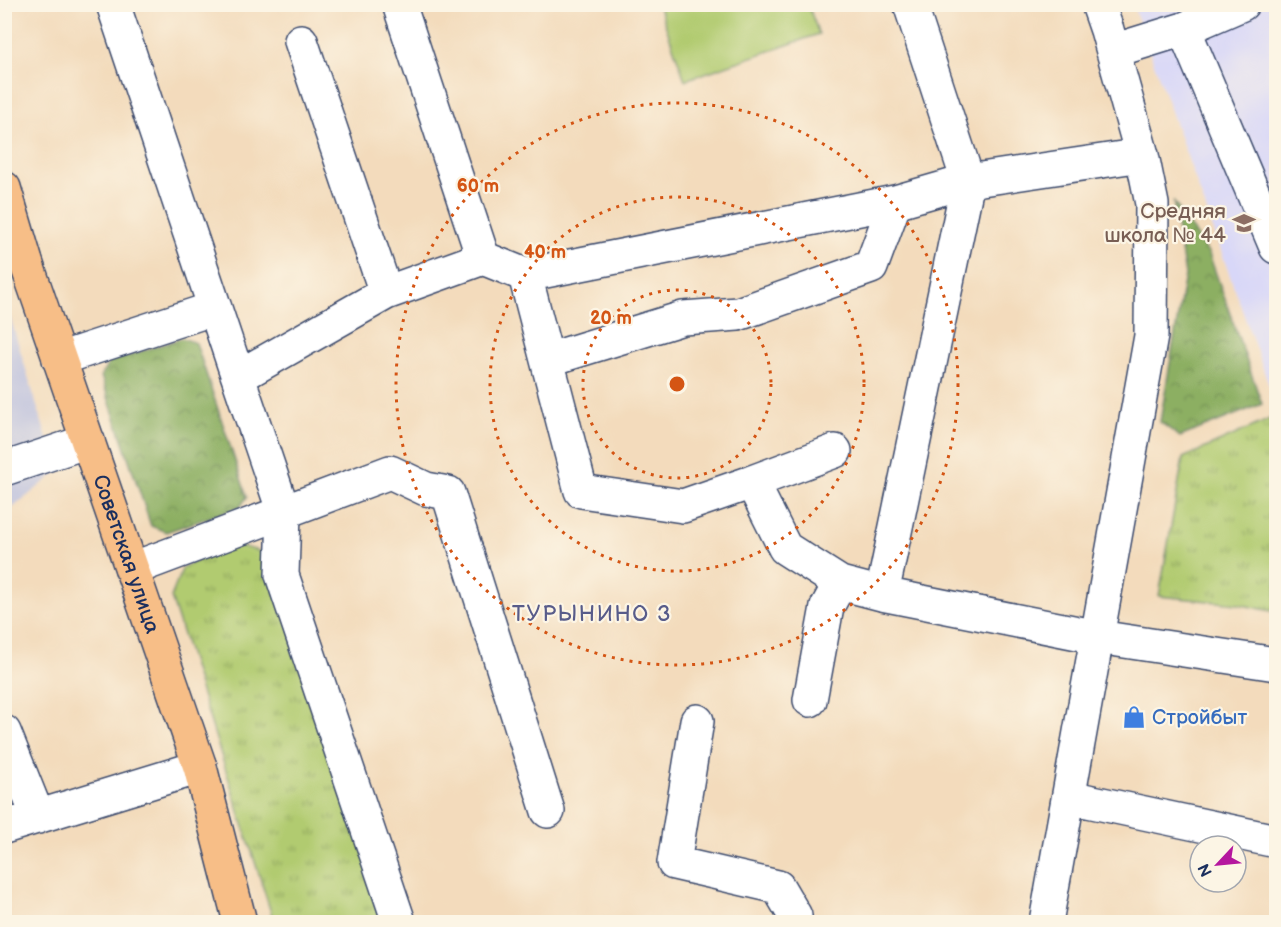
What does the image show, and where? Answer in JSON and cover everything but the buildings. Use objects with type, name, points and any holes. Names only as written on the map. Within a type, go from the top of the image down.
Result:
[{"type":"main road","name":"Советская улица","points":[[4,188],[26,262],[200,767],[240,922]]},
{"type":"street","points":[[113,4],[284,513],[282,575],[399,922]]},
{"type":"street","points":[[399,4],[483,258]]},
{"type":"street","points":[[882,594],[968,181],[910,4]]},
{"type":"street","points":[[1046,922],[1152,336],[1152,204],[1142,155],[1098,4]]},
{"type":"street","points":[[1113,51],[1184,29],[1242,4]]},
{"type":"street","points":[[1184,29],[1276,247]]},
{"type":"street","points":[[301,41],[386,293]]},
{"type":"street","points":[[238,377],[386,293],[483,258],[525,275],[895,202],[968,181],[1142,155]]},
{"type":"street","points":[[548,360],[683,318],[738,314],[872,267],[895,202]]},
{"type":"street","points":[[525,275],[581,491],[683,506],[835,451]]},
{"type":"street","points":[[59,358],[215,308]]},
{"type":"street","points":[[4,469],[88,441]]},
{"type":"street","points":[[132,569],[390,472],[426,489],[448,493],[548,811]]},
{"type":"street","points":[[752,482],[785,548],[840,583],[882,594],[1098,637],[1276,663]]},
{"type":"street","points":[[810,700],[826,607],[840,583]]},
{"type":"street","points":[[697,721],[674,863],[778,887],[795,916],[793,922]]},
{"type":"street","points":[[4,732],[38,817]]},
{"type":"street","points":[[4,827],[200,767]]},
{"type":"street","points":[[1068,798],[1276,841]]},
{"type":"shaded area","name":"Средняя школа № 44","points":[[1133,5],[1276,5],[1276,405],[1146,41]]},
{"type":"shaded area","points":[[4,297],[57,472],[5,514],[4,514]]},
{"type":"green space","points":[[667,4],[808,5],[819,34],[685,80],[659,7]]},
{"type":"green space","points":[[1173,201],[1209,254],[1262,404],[1180,437],[1160,422],[1185,275]]},
{"type":"green space","points":[[182,338],[196,343],[247,497],[240,507],[166,532],[151,526],[101,376],[109,362]]},
{"type":"green space","points":[[1272,418],[1276,430],[1276,612],[1238,604],[1159,596],[1183,458]]},
{"type":"green space","points":[[237,545],[266,553],[388,922],[274,922],[171,597],[183,567]]},
{"type":"place","name":"Средняя школа № 44","points":[[1244,223]]},
{"type":"place","name":"Стройбыт","points":[[1134,717]]},
{"type":"district","name":"ТУРЫНИНО 3","points":[[592,614]]}]
